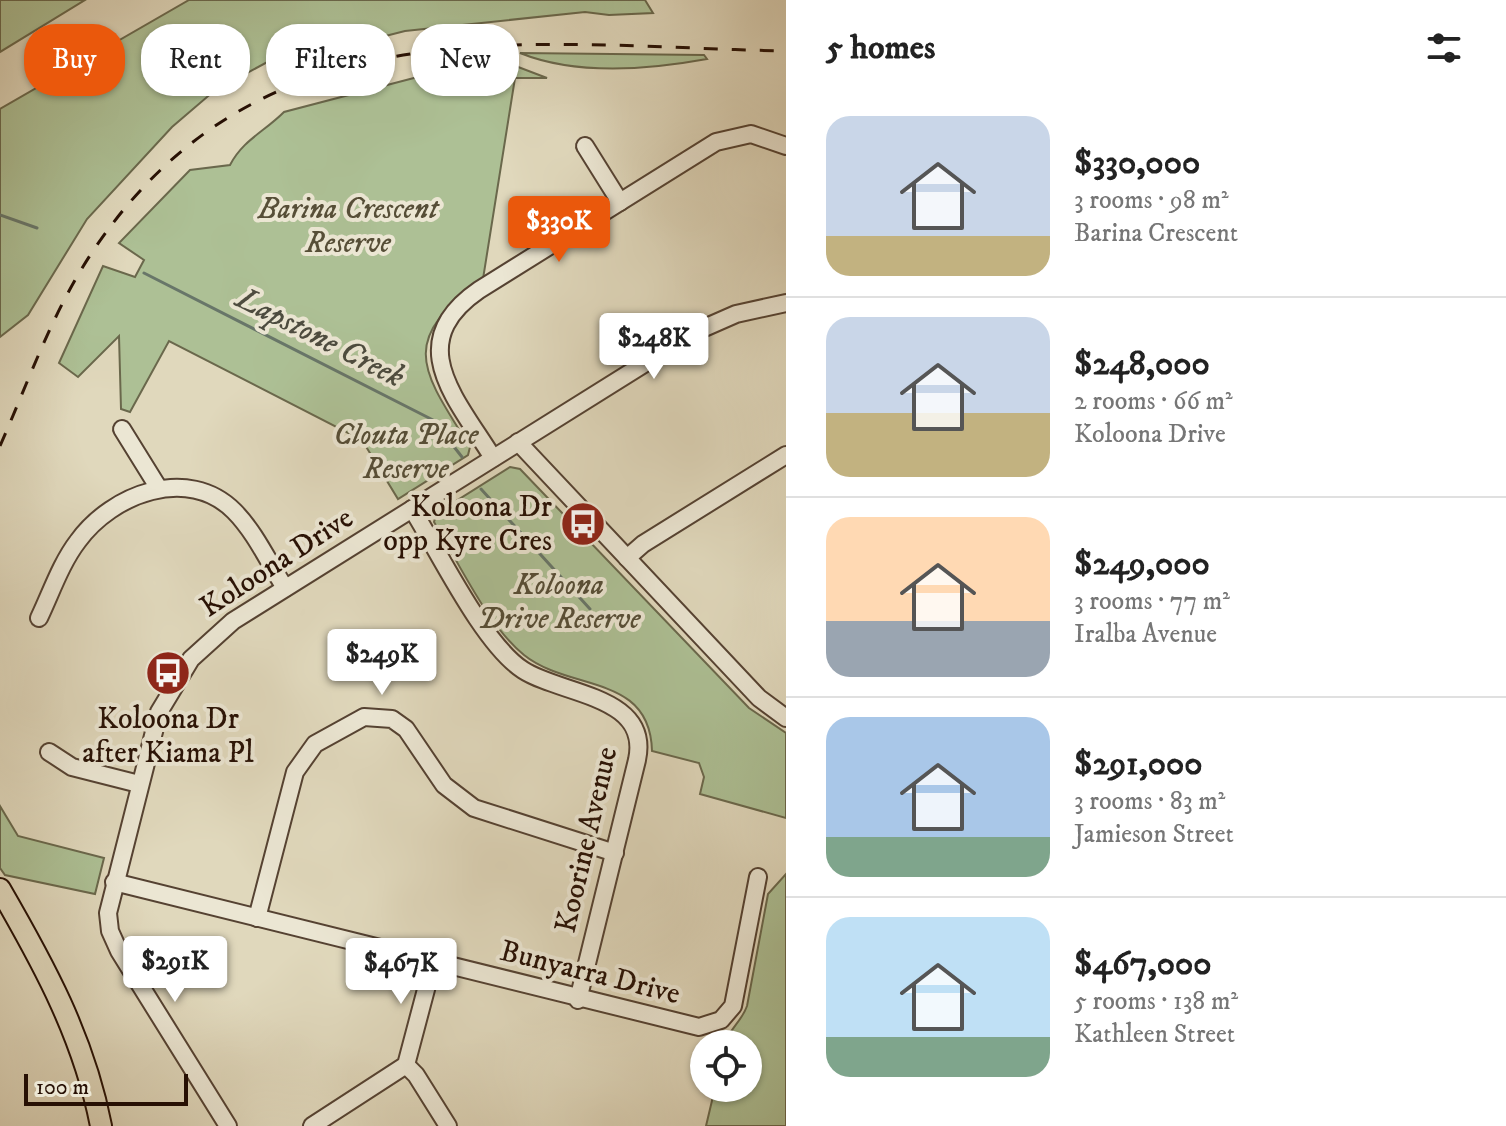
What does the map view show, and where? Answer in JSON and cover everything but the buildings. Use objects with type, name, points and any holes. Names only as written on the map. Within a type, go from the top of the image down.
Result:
[{"type":"main road","points":[[0,889],[64,1005],[89,1073],[101,1126]]},
{"type":"main road","points":[[0,913],[58,1021],[89,1126]]},
{"type":"street","points":[[493,458],[440,368],[439,341],[447,317],[479,290],[729,136],[762,136],[786,146]]},
{"type":"street","points":[[585,146],[620,202]]},
{"type":"street","name":"Koloona Drive","points":[[228,1126],[114,942],[108,921],[114,882],[159,712],[183,669],[220,630],[695,332],[744,311],[786,303]]},
{"type":"street","points":[[122,429],[158,487]]},
{"type":"street","points":[[518,442],[769,708],[786,718]]},
{"type":"street","points":[[627,558],[643,544],[786,455]]},
{"type":"street","points":[[39,618],[70,554],[84,533],[110,513],[158,487],[199,491],[224,503],[240,518],[285,588]]},
{"type":"street","name":"Koorine Avenue","points":[[412,509],[507,657],[530,674],[612,705],[630,721],[638,736],[639,751],[578,1000]]},
{"type":"street","points":[[257,918],[300,763],[323,739],[364,717],[392,719],[406,729],[444,785],[474,808],[615,853]]},
{"type":"street","points":[[49,752],[72,767],[139,784]]},
{"type":"street","name":"Bunyarra Drive","points":[[114,882],[578,1000],[699,1027],[721,1020],[735,1000],[758,877]]},
{"type":"street","points":[[312,1126],[406,1065],[433,963]]},
{"type":"street","points":[[406,1065],[416,1075],[448,1126]]},
{"type":"green space","points":[[0,0],[85,0],[46,24],[24,24],[24,37],[0,52]]},
{"type":"green space","points":[[189,0],[645,0],[653,13],[609,15],[585,12],[471,24],[411,24],[411,30],[395,34],[395,24],[266,24],[266,63],[250,71],[250,24],[147,24]]},
{"type":"green space","points":[[141,28],[141,96],[208,96],[172,127],[87,219],[28,315],[0,337],[0,109],[24,95],[125,96],[125,37]]},
{"type":"green space","points":[[520,53],[704,55],[707,59],[612,69],[565,65]]},
{"type":"green space","name":"Barina Crescent Reserve","points":[[519,67],[547,78],[519,78]]},
{"type":"green space","name":"Barina Crescent Reserve","points":[[411,79],[411,96],[512,96],[483,279],[438,320],[428,339],[426,357],[430,376],[439,397],[470,447],[468,455],[398,499],[362,440],[169,341],[130,412],[121,409],[119,336],[78,377],[59,363],[103,266],[135,277],[144,260],[119,243],[190,170],[230,165],[248,143],[284,112],[345,96],[395,96],[395,83]]},
{"type":"green space","name":"Koloona Drive Reserve","points":[[510,467],[520,469],[749,708],[786,733],[786,818],[700,794],[704,777],[699,763],[652,751],[648,726],[638,708],[623,696],[543,667],[524,655],[498,628],[434,522],[437,513]]},
{"type":"green space","points":[[0,806],[18,836],[104,858],[95,894],[5,875],[0,868]]},
{"type":"green space","points":[[786,874],[786,1126],[706,1126],[712,1102],[762,1102],[762,1030],[732,1030],[747,1006],[768,894]]},
{"type":"waterway","name":"Lapstone Creek","points":[[0,215],[37,228]]},
{"type":"waterway","name":"Lapstone Creek","points":[[144,273],[433,420],[462,457]]},
{"type":"waterway","name":"Lapstone Creek","points":[[481,489],[590,609]]},
{"type":"railway","points":[[0,446],[55,318],[97,245],[165,166],[240,111],[322,75],[408,54],[500,46],[594,45],[786,51]]},
{"type":"place","name":"Koloona Dr opp Kyre Cres","points":[[583,524]]},
{"type":"place","name":"Koloona Dr after Kiama Pl","points":[[168,673]]},
{"type":"park label","name":"Clouta Place Reserve","points":[[406,452]]}]
